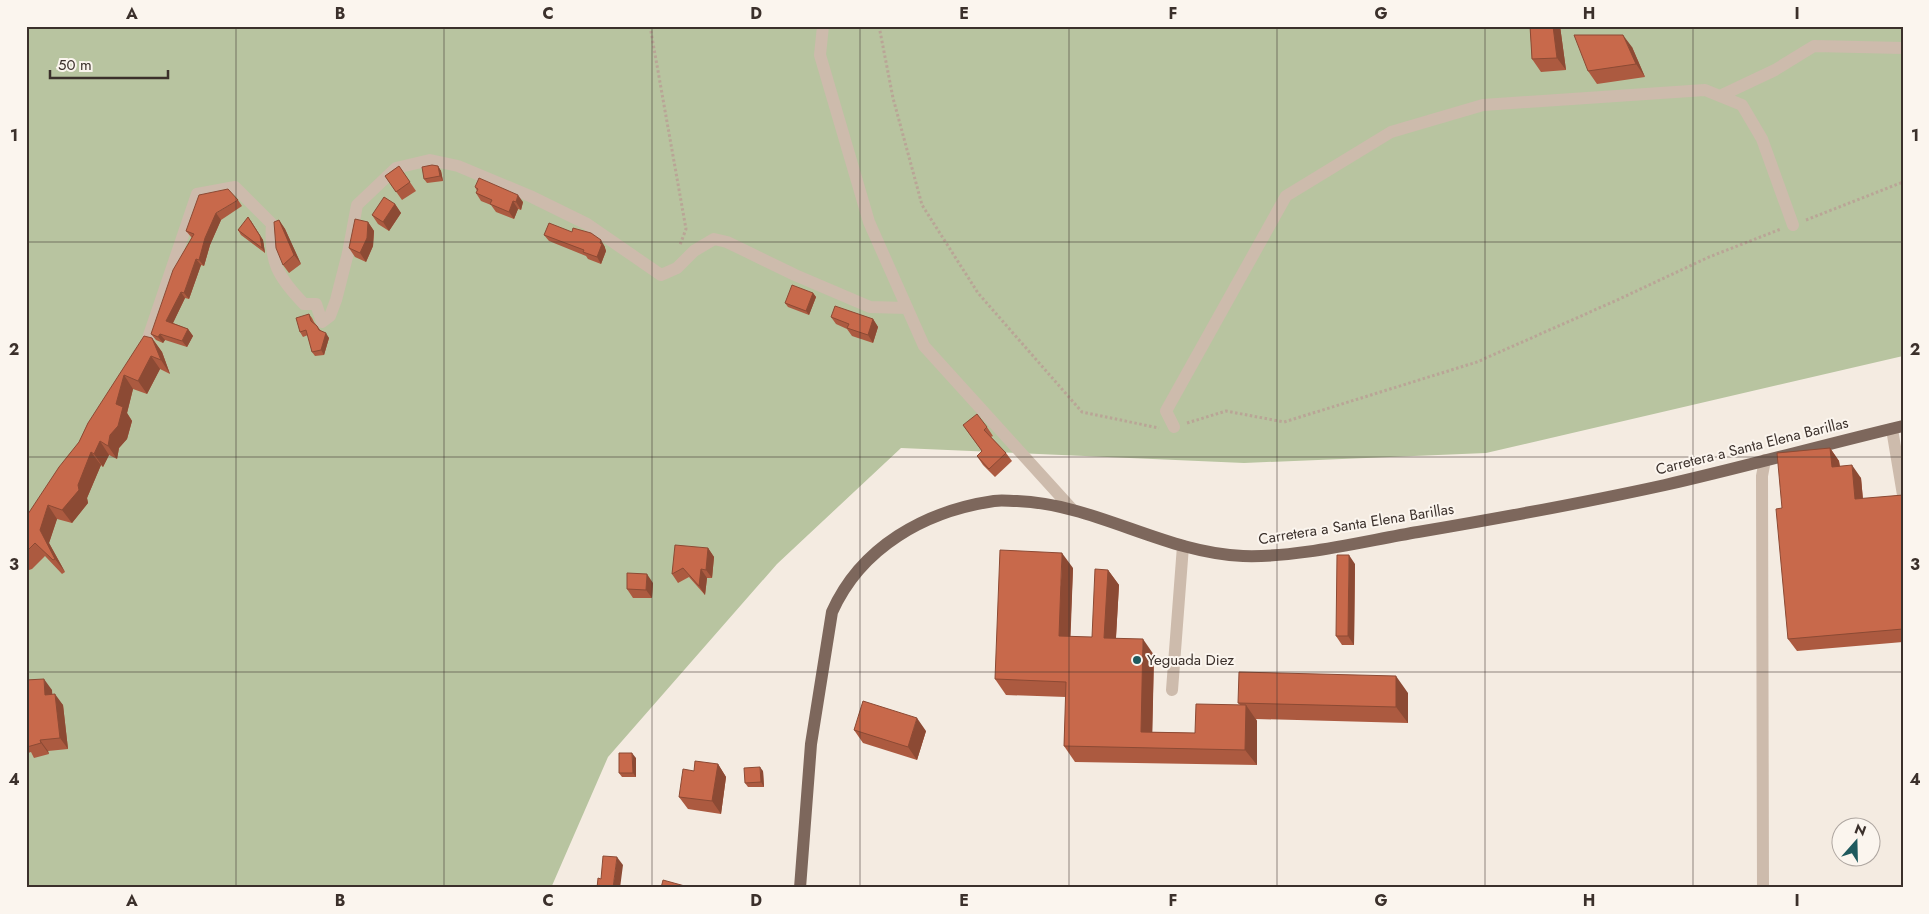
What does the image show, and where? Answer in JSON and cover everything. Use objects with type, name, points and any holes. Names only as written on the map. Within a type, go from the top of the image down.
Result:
[{"type":"main road","name":"Carretera a Santa Elena Barillas","points":[[800,888],[811,744],[832,612],[841,592],[859,570],[888,542],[916,524],[948,511],[996,501],[1032,502],[1071,508],[1183,546],[1244,556],[1281,554],[1444,528],[1665,485],[1897,428]]},
{"type":"street","points":[[823,26],[820,55],[869,222],[924,346],[1071,508]]},
{"type":"street","points":[[1720,96],[1775,70],[1814,46],[1903,48]]},
{"type":"street","points":[[1174,427],[1166,411],[1286,196],[1391,132],[1484,105],[1704,90],[1742,105],[1762,140],[1794,225]]},
{"type":"street","points":[[138,361],[146,346],[197,194],[235,187],[272,224],[270,243],[274,263],[286,286],[304,304],[316,304],[322,322],[330,316],[336,300],[348,253],[357,204],[396,168],[430,160],[458,166],[530,196],[587,224],[661,276],[676,268],[694,251],[714,239],[727,242],[795,275],[870,307],[907,308]]},
{"type":"street","points":[[1897,428],[1903,495]]},
{"type":"street","points":[[1764,888],[1762,476],[1765,460]]},
{"type":"street","points":[[1172,690],[1183,546]]},
{"type":"path","points":[[650,26],[686,229],[679,246]]},
{"type":"path","points":[[879,26],[893,98],[922,205],[978,293],[1082,412],[1167,429],[1226,411],[1284,422],[1477,362],[1709,257],[1903,182]]},
{"type":"green space","points":[[26,26],[1903,26],[1903,356],[1486,453],[1244,463],[901,448],[777,564],[608,757],[551,888],[26,888]]},
{"type":"building","points":[[1530,26],[1553,26],[1557,58],[1532,59]]},
{"type":"building","points":[[1574,35],[1623,35],[1636,64],[1588,71]]},
{"type":"building","points":[[399,166],[410,182],[396,192],[385,176]]},
{"type":"building","points":[[438,166],[440,176],[424,179],[422,167]]},
{"type":"building","points":[[479,178],[518,195],[516,202],[513,201],[509,212],[490,204],[492,200],[476,193],[478,189],[475,187]]},
{"type":"building","points":[[228,189],[238,200],[216,213],[205,238],[199,260],[196,259],[184,293],[181,292],[166,321],[188,329],[182,341],[160,334],[158,337],[151,334],[173,270],[194,234],[186,231],[199,195]]},
{"type":"building","points":[[384,197],[395,204],[383,222],[372,215]]},
{"type":"building","points":[[248,217],[260,236],[262,248],[238,230]]},
{"type":"building","points":[[355,219],[368,222],[367,238],[360,253],[349,248]]},
{"type":"building","points":[[279,220],[294,255],[283,265],[276,248],[274,222]]},
{"type":"building","points":[[549,223],[572,232],[573,228],[591,233],[601,240],[600,243],[602,244],[597,257],[544,235]]},
{"type":"building","points":[[792,285],[813,293],[806,311],[785,303]]},
{"type":"building","points":[[835,306],[873,319],[868,335],[847,328],[849,324],[831,317]]},
{"type":"building","points":[[309,314],[311,321],[319,330],[326,333],[321,350],[312,352],[306,330],[300,332],[296,318]]},
{"type":"building","points":[[144,336],[152,338],[161,360],[151,356],[138,381],[124,375],[116,404],[123,407],[118,426],[110,435],[108,446],[100,441],[94,454],[91,452],[78,485],[79,490],[62,510],[48,505],[40,530],[55,559],[53,560],[35,543],[26,552],[26,517],[59,467],[79,442],[88,423]]},
{"type":"building","points":[[977,414],[987,427],[984,430],[1006,453],[989,469],[977,456],[982,451],[963,425]]},
{"type":"building","points":[[1830,448],[1832,467],[1852,465],[1855,499],[1903,495],[1903,629],[1788,639],[1776,509],[1782,508],[1777,453]]},
{"type":"building","points":[[675,545],[708,548],[706,570],[701,569],[699,586],[683,568],[672,574]]},
{"type":"building","points":[[1000,550],[1062,553],[1059,636],[1092,637],[1095,569],[1108,570],[1104,638],[1143,639],[1141,732],[1195,733],[1196,704],[1246,705],[1245,750],[1064,746],[1066,682],[995,679]]},
{"type":"building","points":[[1337,555],[1349,555],[1348,636],[1336,636]]},
{"type":"building","points":[[627,573],[647,574],[646,590],[627,589]]},
{"type":"building","points":[[1239,672],[1396,676],[1396,707],[1238,703]]},
{"type":"building","points":[[44,679],[45,695],[55,694],[60,738],[40,740],[41,743],[27,747],[26,680]]},
{"type":"building","points":[[863,701],[917,718],[908,747],[854,730]]},
{"type":"building","points":[[619,753],[632,753],[633,773],[619,773]]},
{"type":"building","points":[[695,761],[718,764],[712,801],[679,797],[683,769],[694,771]]},
{"type":"building","points":[[760,767],[761,782],[745,783],[744,768]]},
{"type":"building","points":[[603,856],[617,857],[613,888],[597,888],[598,878],[601,879]]},
{"type":"building","points":[[663,880],[692,888],[661,888]]},
{"type":"place","name":"Yeguada Diez","points":[[1137,660]]}]
